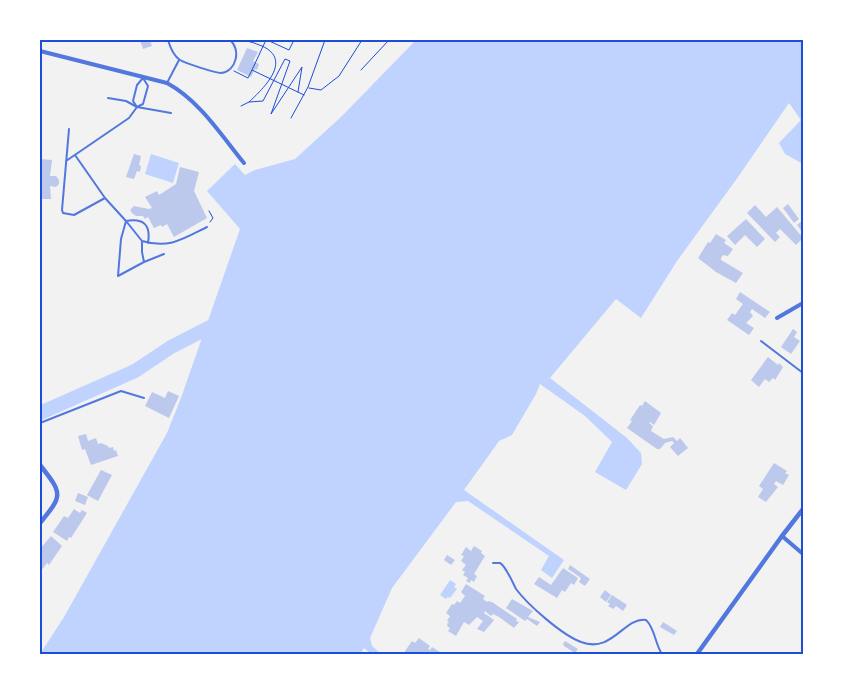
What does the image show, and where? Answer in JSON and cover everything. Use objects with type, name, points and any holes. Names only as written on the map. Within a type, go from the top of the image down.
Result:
[{"type":"street","points":[[40,50],[167,84],[179,90],[202,111],[244,163]]},
{"type":"street","points":[[777,318],[803,303]]},
{"type":"street","points":[[40,466],[56,486],[58,492],[56,503],[40,524]]},
{"type":"street","points":[[696,654],[803,509]]},
{"type":"street","points":[[782,536],[803,554]]},
{"type":"lane","points":[[168,40],[179,60],[218,73],[229,69],[236,57],[236,48],[230,40]]},
{"type":"lane","points":[[167,84],[179,60]]},
{"type":"lane","points":[[66,162],[129,118],[137,107],[143,104],[148,86],[143,78],[137,85],[133,101],[137,107]]},
{"type":"lane","points":[[108,98],[126,101],[137,107],[171,113]]},
{"type":"lane","points":[[69,129],[63,213],[74,215],[105,198]]},
{"type":"lane","points":[[75,155],[105,198],[142,241],[156,244],[176,243],[207,227]]},
{"type":"lane","points":[[126,222],[142,221],[148,226],[150,233],[148,243]]},
{"type":"lane","points":[[126,222],[121,239],[118,276],[164,254]]},
{"type":"lane","points":[[142,241],[144,262]]},
{"type":"lane","points":[[761,341],[803,373]]},
{"type":"lane","points":[[40,423],[121,391],[144,398]]},
{"type":"lane","points":[[493,563],[500,563],[504,566],[518,591],[534,609],[572,638],[583,643],[599,645],[642,620],[650,624],[656,646],[662,654]]},
{"type":"path","points":[[229,69],[248,78],[267,40],[289,50],[294,40]]},
{"type":"path","points":[[291,118],[308,88],[325,40]]},
{"type":"path","points":[[308,88],[321,90],[339,76],[362,40]]},
{"type":"path","points":[[361,70],[389,40]]},
{"type":"path","points":[[234,43],[248,41],[263,47],[274,54],[276,60],[270,79],[263,90],[241,106]]},
{"type":"path","points":[[249,102],[263,101],[285,59],[290,61],[271,114],[302,66],[298,92]]},
{"type":"path","points":[[252,70],[304,95]]},
{"type":"path","points":[[209,212],[213,218],[210,222]]},
{"type":"water","points":[[416,40],[803,40],[803,164],[785,154],[779,143],[801,120],[789,103],[677,261],[641,318],[616,299],[550,378],[627,438],[641,453],[642,464],[626,490],[595,472],[612,442],[585,416],[540,384],[512,435],[499,441],[464,490],[564,560],[552,578],[541,570],[549,556],[468,501],[456,502],[392,588],[370,638],[372,646],[381,654],[371,654],[364,648],[360,654],[40,654],[64,617],[167,433],[181,398],[240,229],[207,191],[235,164],[245,175],[255,170],[295,159],[341,117]]},
{"type":"water","points":[[151,154],[179,163],[173,183],[145,174]]},
{"type":"water","points":[[450,580],[456,584],[454,587],[457,589],[450,598],[446,599],[440,595]]},
{"type":"building","points":[[140,40],[150,40],[152,46],[143,49]]},
{"type":"building","points":[[247,48],[258,52],[253,61],[259,64],[251,77],[237,70]]},
{"type":"building","points":[[134,154],[141,156],[139,165],[141,166],[140,172],[137,171],[134,179],[126,177]]},
{"type":"building","points":[[40,159],[52,160],[50,176],[56,176],[59,180],[59,184],[56,187],[50,186],[51,199],[40,199]]},
{"type":"building","points":[[180,167],[199,172],[194,191],[207,218],[174,237],[167,224],[154,228],[148,217],[145,219],[143,216],[136,216],[130,210],[134,206],[152,208],[145,197],[157,191],[159,195],[176,184]]},
{"type":"building","points":[[788,204],[799,219],[794,223],[783,208]]},
{"type":"building","points":[[755,205],[766,217],[777,207],[803,238],[796,245],[780,229],[776,233],[780,237],[775,242],[747,213]]},
{"type":"building","points":[[746,219],[765,239],[757,247],[745,235],[735,245],[727,236]]},
{"type":"building","points":[[803,220],[803,233],[797,225]]},
{"type":"building","points":[[716,234],[726,240],[724,243],[733,249],[728,256],[723,255],[721,260],[743,273],[736,283],[716,272],[698,258],[708,242],[710,243]]},
{"type":"building","points":[[740,292],[770,312],[765,318],[752,309],[750,312],[753,316],[746,323],[754,328],[749,335],[727,320],[732,313],[735,315],[743,304],[736,299]]},
{"type":"building","points":[[793,329],[797,332],[794,337],[800,341],[791,354],[781,347]]},
{"type":"building","points":[[768,357],[783,367],[775,380],[773,378],[769,382],[765,379],[759,387],[751,380]]},
{"type":"building","points":[[168,391],[179,396],[169,418],[145,406],[152,392],[165,398]]},
{"type":"building","points":[[645,401],[661,413],[654,425],[649,423],[653,426],[651,431],[664,439],[673,437],[677,441],[680,438],[688,448],[678,456],[670,447],[674,443],[672,441],[665,443],[660,449],[657,449],[627,428],[640,405],[642,406]]},
{"type":"building","points":[[86,434],[88,441],[96,438],[98,444],[101,443],[109,448],[113,447],[118,456],[91,465],[85,449],[82,450],[78,436]]},
{"type":"building","points":[[774,463],[787,471],[785,473],[789,475],[783,485],[776,481],[774,484],[778,487],[766,502],[758,497],[763,489],[759,486]]},
{"type":"building","points":[[101,470],[112,475],[98,501],[87,495]]},
{"type":"building","points":[[78,493],[88,497],[85,505],[75,501]]},
{"type":"building","points":[[74,509],[80,513],[82,510],[87,513],[71,538],[69,537],[67,541],[53,532],[64,516],[68,518]]},
{"type":"building","points":[[51,536],[62,546],[49,565],[47,563],[40,572],[40,549]]},
{"type":"building","points":[[474,546],[482,551],[481,553],[485,556],[474,574],[477,576],[474,582],[471,580],[470,583],[466,581],[468,578],[463,575],[465,572],[462,570],[466,565],[461,561],[464,556],[461,555],[466,547],[471,551]]},
{"type":"building","points":[[447,555],[455,560],[451,565],[444,560]]},
{"type":"building","points":[[570,565],[590,579],[585,586],[579,582],[581,578],[568,569]]},
{"type":"building","points":[[563,568],[578,578],[574,585],[571,583],[565,592],[562,590],[557,598],[534,584],[539,577],[551,585]]},
{"type":"building","points":[[466,584],[485,596],[483,599],[487,602],[492,602],[519,622],[514,628],[499,617],[493,614],[491,616],[485,611],[484,613],[494,620],[484,632],[477,629],[483,621],[477,617],[469,625],[464,622],[456,636],[448,631],[450,628],[447,621],[450,616],[446,613],[452,604],[454,605],[457,601],[460,603],[465,596],[461,592]]},
{"type":"building","points":[[605,590],[611,595],[606,602],[600,597]]},
{"type":"building","points":[[612,595],[627,605],[623,611],[616,606],[613,609],[608,606],[610,604],[607,602]]},
{"type":"building","points":[[512,599],[533,611],[528,617],[540,622],[537,626],[527,619],[525,621],[506,608]]},
{"type":"building","points":[[663,622],[677,631],[674,635],[660,627]]},
{"type":"building","points":[[419,638],[430,646],[428,649],[430,650],[432,647],[443,654],[403,654],[412,641],[415,643]]},
{"type":"building","points":[[565,641],[578,649],[575,653],[564,646]]},
{"type":"waterway","points":[[40,413],[135,371],[171,347],[216,324],[220,324]]}]
